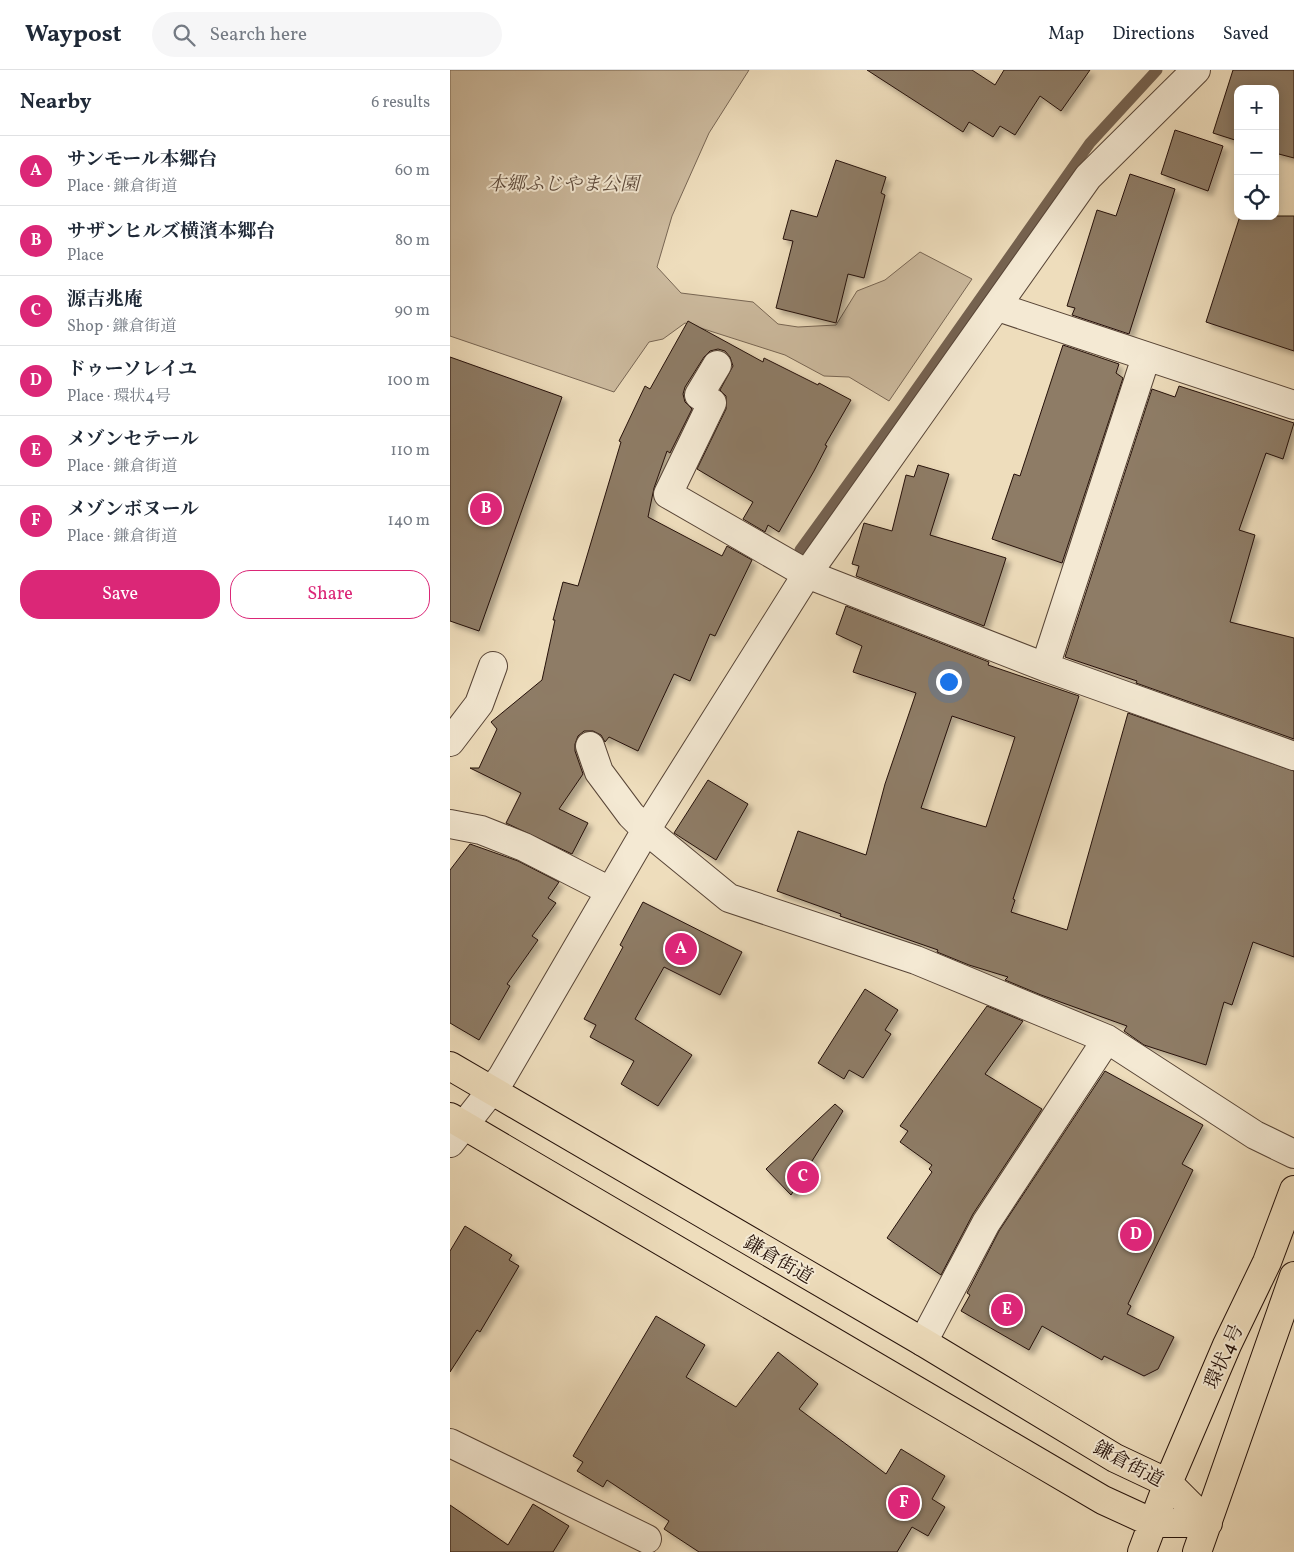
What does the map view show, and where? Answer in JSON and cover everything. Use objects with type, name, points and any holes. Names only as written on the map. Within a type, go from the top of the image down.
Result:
[{"type":"main road","name":"鎌倉街道","points":[[450,1066],[923,1342],[1116,1458],[1168,1483],[1208,1522]]},
{"type":"main road","points":[[455,1129],[1103,1500],[1153,1523],[1208,1522]]},
{"type":"main road","name":"環状4号","points":[[1142,1552],[1168,1483],[1226,1346],[1267,1262],[1294,1190]]},
{"type":"main road","name":"環状4号","points":[[1197,1552],[1294,1276]]},
{"type":"street","points":[[455,1129],[492,1091],[609,890],[807,574],[1088,178],[1196,70]]},
{"type":"street","points":[[998,307],[1294,405]]},
{"type":"street","points":[[1045,667],[1146,357]]},
{"type":"street","points":[[717,365],[699,395],[712,403],[668,494],[807,574],[1045,667],[1294,756]]},
{"type":"street","points":[[450,742],[479,704],[493,666]]},
{"type":"street","points":[[590,746],[599,772],[631,815],[646,830],[729,898],[916,960],[1108,1039],[1255,1135],[1294,1154]]},
{"type":"street","points":[[450,824],[481,830],[524,848],[561,868],[609,890]]},
{"type":"street","points":[[923,1342],[986,1223],[1108,1039]]},
{"type":"street","points":[[450,1443],[647,1538]]},
{"type":"green space","name":"本郷ふじやま公園","points":[[450,70],[749,70],[709,133],[672,216],[657,267],[681,293],[753,302],[778,324],[798,327],[836,325],[857,291],[885,280],[920,252],[972,279],[889,401],[849,377],[824,376],[785,355],[685,323],[663,339],[649,342],[614,392],[450,336]]},
{"type":"building","points":[[867,70],[972,70],[995,85],[1004,70],[1090,70],[1061,111],[1040,96],[1015,135],[1000,126],[993,137],[969,122],[963,132]]},
{"type":"building","points":[[1233,70],[1294,70],[1294,158],[1279,154],[1279,85],[1234,85],[1234,140],[1213,133]]},
{"type":"building","points":[[1175,130],[1223,146],[1208,191],[1161,174]]},
{"type":"building","points":[[836,160],[886,177],[881,193],[885,195],[864,278],[848,274],[836,323],[776,308],[793,241],[783,239],[791,210],[817,217]]},
{"type":"building","points":[[1130,174],[1175,189],[1129,334],[1072,315],[1075,308],[1067,306],[1097,210],[1116,216]]},
{"type":"building","points":[[1279,216],[1294,216],[1294,351],[1206,322],[1239,220],[1279,220]]},
{"type":"building","points":[[688,321],[763,362],[764,358],[851,400],[825,445],[827,446],[814,471],[779,532],[768,525],[765,532],[743,519],[753,502],[697,469],[726,409],[726,396],[720,390],[733,366],[730,357],[725,351],[718,349],[710,351],[704,357],[685,387],[683,394],[685,402],[692,409],[670,453],[667,451],[654,488],[648,517],[722,556],[727,546],[752,560],[715,636],[710,634],[690,681],[674,674],[638,751],[609,737],[605,742],[601,735],[593,731],[584,731],[578,736],[575,751],[583,774],[559,809],[588,823],[572,854],[506,823],[521,793],[470,768],[479,768],[497,729],[491,722],[542,680],[555,620],[553,620],[563,582],[578,586],[621,442],[619,441],[645,386],[650,389]]},
{"type":"building","points":[[1063,345],[1119,364],[1116,373],[1123,378],[1062,563],[992,539],[1014,474],[1020,476]]},
{"type":"building","points":[[450,357],[562,397],[479,631],[450,621]]},
{"type":"building","points":[[1179,386],[1294,423],[1283,459],[1266,453],[1239,530],[1255,535],[1230,622],[1294,638],[1294,739],[1136,683],[1137,681],[1065,657],[1152,389],[1175,397]]},
{"type":"building","points":[[918,465],[949,474],[930,535],[1006,558],[984,626],[856,576],[859,566],[852,564],[864,523],[892,531],[906,475],[914,477]]},
{"type":"building","points":[[846,606],[989,662],[988,665],[1079,696],[1013,899],[1015,900],[1011,912],[1067,930],[1128,713],[1294,771],[1294,957],[1253,942],[1232,1005],[1224,1002],[1206,1065],[1144,1045],[1124,1031],[1127,1026],[1005,980],[1008,977],[969,965],[937,952],[938,950],[840,916],[841,914],[777,891],[798,831],[866,855],[885,784],[916,693],[853,672],[862,646],[836,634]],"holes":[[[952,716],[1015,737],[986,827],[921,808]]]},
{"type":"building","points":[[708,780],[748,804],[716,860],[674,833]]},
{"type":"building","points":[[470,844],[518,861],[559,882],[548,898],[556,903],[532,936],[538,940],[507,984],[510,986],[479,1040],[450,1023],[450,870]]},
{"type":"building","points":[[643,902],[742,952],[720,995],[664,967],[635,1019],[692,1055],[658,1106],[621,1084],[634,1061],[590,1037],[596,1025],[584,1019],[623,947],[620,945]]},
{"type":"building","points":[[865,989],[898,1010],[885,1030],[891,1034],[863,1078],[849,1070],[844,1079],[818,1063]]},
{"type":"building","points":[[987,1006],[1023,1021],[985,1074],[1042,1109],[973,1214],[941,1275],[887,1238],[932,1172],[929,1169],[932,1165],[900,1142],[908,1131],[900,1126]]},
{"type":"building","points":[[1105,1071],[1203,1125],[1182,1164],[1193,1170],[1128,1304],[1131,1306],[1127,1314],[1174,1337],[1158,1369],[1144,1376],[1104,1356],[1102,1360],[1042,1326],[1029,1350],[961,1311],[970,1295],[967,1293],[999,1231]]},
{"type":"building","points":[[835,1104],[843,1111],[791,1195],[766,1169]]},
{"type":"building","points":[[465,1226],[512,1255],[509,1260],[519,1266],[480,1332],[477,1330],[450,1372],[450,1251]]},
{"type":"building","points":[[656,1316],[705,1345],[686,1377],[736,1407],[778,1352],[818,1384],[799,1409],[886,1474],[901,1449],[945,1476],[932,1499],[945,1507],[928,1536],[912,1527],[897,1552],[699,1552],[664,1529],[669,1521],[607,1480],[603,1487],[577,1471],[583,1462],[573,1456]]},
{"type":"building","points":[[533,1504],[569,1526],[553,1552],[450,1552],[450,1505],[508,1545]]},
{"type":"waterway","points":[[800,550],[1090,143],[1157,70]]},
{"type":"place","name":"サザンヒルズ横濱本郷台","points":[[486,509]]},
{"type":"place","name":"サンモール本郷台","points":[[681,949]]},
{"type":"place","name":"源吉兆庵","points":[[803,1177]]},
{"type":"place","name":"ドゥーソレイユ","points":[[1136,1235]]},
{"type":"place","name":"メゾンセテール","points":[[1007,1310]]},
{"type":"place","name":"メゾンボヌール","points":[[904,1503]]}]
